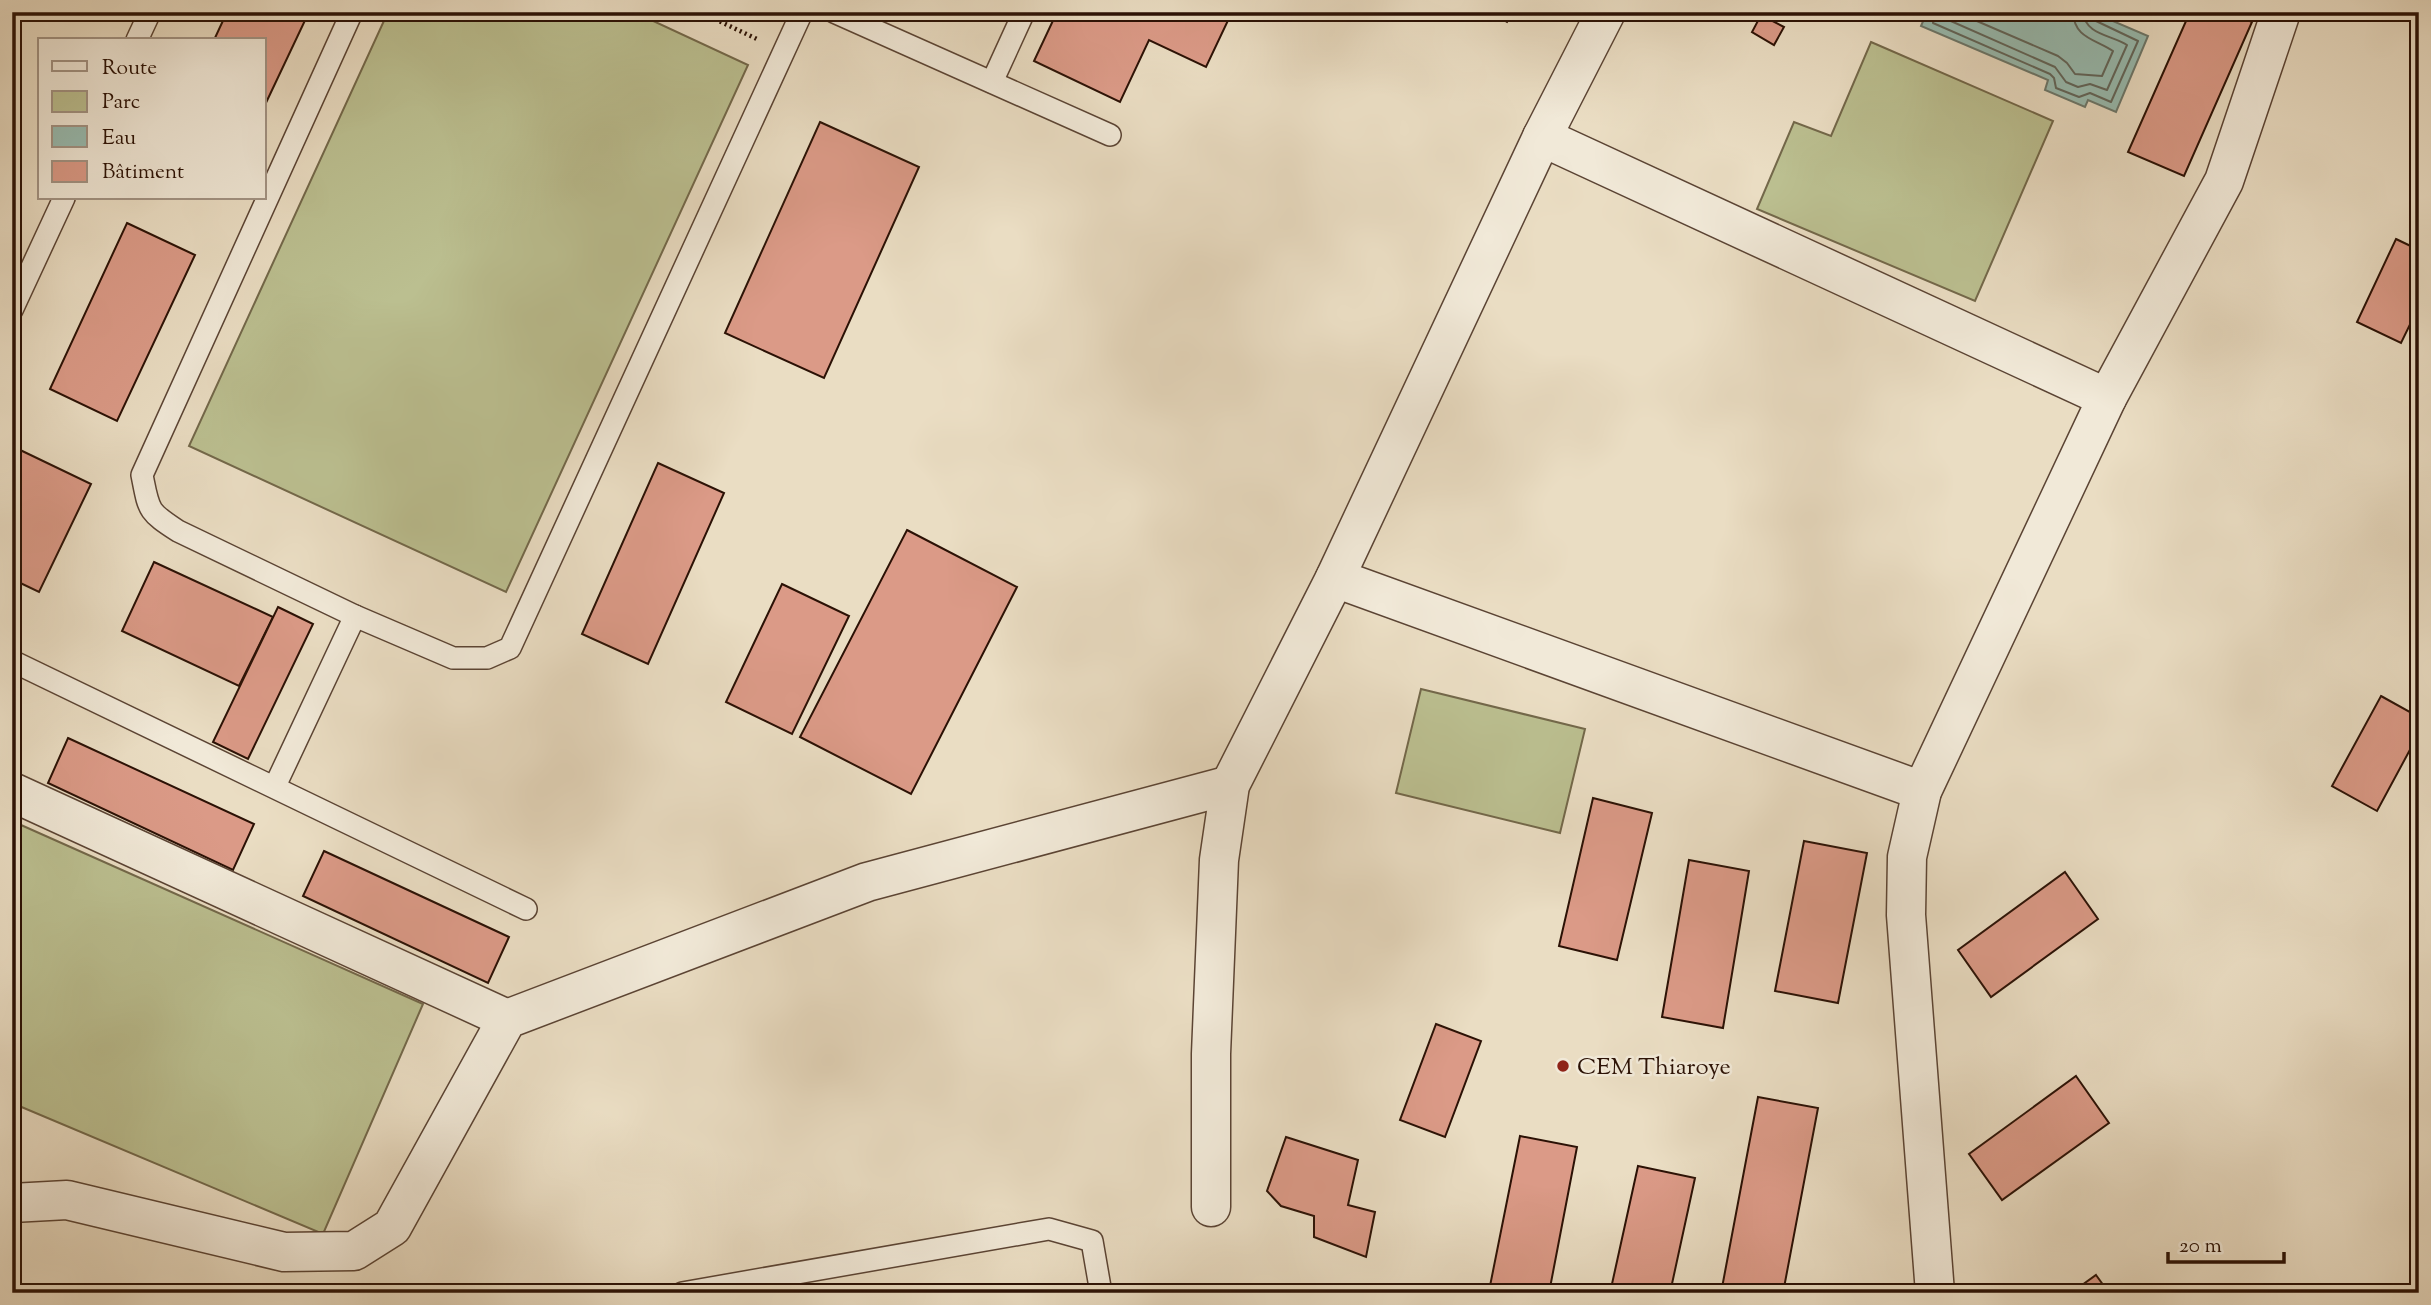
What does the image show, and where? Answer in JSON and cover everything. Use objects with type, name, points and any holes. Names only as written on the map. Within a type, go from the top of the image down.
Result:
[{"type":"street","points":[[1211,1207],[1210,1054],[1218,873],[1230,785],[1335,578],[1542,137],[1606,12]]},
{"type":"street","points":[[1934,1293],[1906,915],[1907,858],[1922,791],[2107,398],[2224,181],[2281,12]]},
{"type":"street","points":[[1542,137],[2107,398]]},
{"type":"street","points":[[1335,578],[1922,791]]},
{"type":"street","points":[[12,1203],[66,1200],[284,1252],[354,1251],[392,1227],[507,1019],[867,882],[1230,785]]},
{"type":"street","points":[[12,792],[507,1019]]},
{"type":"lane","points":[[137,38],[149,12]]},
{"type":"lane","points":[[352,12],[142,475],[147,500],[154,516],[178,531],[355,616],[453,658],[487,658],[510,648],[802,12]]},
{"type":"lane","points":[[834,12],[1110,135]]},
{"type":"lane","points":[[992,82],[1024,12]]},
{"type":"lane","points":[[12,310],[63,200]]},
{"type":"lane","points":[[275,786],[355,616]]},
{"type":"lane","points":[[12,661],[526,909]]},
{"type":"lane","points":[[682,1293],[1049,1230],[1092,1241],[1101,1293]]},
{"type":"path","points":[[700,12],[785,52]]},
{"type":"green space","points":[[388,12],[634,12],[748,65],[506,592],[189,446]]},
{"type":"green space","points":[[1871,42],[2053,121],[1975,301],[1757,209],[1794,122],[1831,136]]},
{"type":"green space","points":[[1421,689],[1585,729],[1560,833],[1396,793]]},
{"type":"green space","points":[[12,821],[423,1004],[323,1234],[12,1103]]},
{"type":"water","points":[[1927,12],[2092,12],[2148,36],[2116,112],[2088,100],[2085,107],[2045,90],[2048,80],[1921,26]]},
{"type":"building","points":[[227,12],[309,12],[266,103],[266,38],[215,38]]},
{"type":"building","points":[[1057,12],[1232,12],[1206,67],[1149,40],[1120,102],[1034,61]]},
{"type":"building","points":[[1490,12],[1513,12],[1507,22]]},
{"type":"building","points":[[2190,12],[2231,12],[2252,22],[2184,176],[2128,152]]},
{"type":"building","points":[[1761,15],[1784,27],[1774,45],[1752,32]]},
{"type":"building","points":[[820,122],[919,167],[824,378],[725,333]]},
{"type":"building","points":[[127,223],[195,255],[117,421],[50,389]]},
{"type":"building","points":[[2396,239],[2419,250],[2419,306],[2401,343],[2357,322]]},
{"type":"building","points":[[16,448],[91,484],[39,592],[12,579],[12,455]]},
{"type":"building","points":[[658,463],[724,493],[648,664],[582,634]]},
{"type":"building","points":[[907,530],[1017,587],[911,794],[800,737]]},
{"type":"building","points":[[154,562],[273,617],[239,686],[122,631]]},
{"type":"building","points":[[782,584],[849,616],[792,734],[726,702]]},
{"type":"building","points":[[278,607],[313,624],[248,759],[213,742]]},
{"type":"building","points":[[2381,696],[2419,717],[2419,733],[2377,811],[2332,786]]},
{"type":"building","points":[[68,738],[254,824],[233,870],[48,783]]},
{"type":"building","points":[[1593,798],[1652,813],[1617,960],[1559,946]]},
{"type":"building","points":[[1804,841],[1867,853],[1838,1003],[1775,991]]},
{"type":"building","points":[[324,851],[509,937],[488,983],[303,896]]},
{"type":"building","points":[[1689,860],[1749,871],[1723,1028],[1662,1017]]},
{"type":"building","points":[[2065,872],[2098,919],[1991,997],[1958,950]]},
{"type":"building","points":[[1436,1024],[1481,1041],[1445,1137],[1400,1120]]},
{"type":"building","points":[[2076,1076],[2109,1123],[2002,1200],[1969,1154]]},
{"type":"building","points":[[1758,1097],[1818,1108],[1783,1293],[1721,1293]]},
{"type":"building","points":[[1520,1136],[1577,1147],[1549,1293],[1489,1291]]},
{"type":"building","points":[[1286,1137],[1358,1160],[1348,1205],[1375,1212],[1366,1257],[1314,1237],[1314,1216],[1281,1206],[1267,1191]]},
{"type":"building","points":[[1638,1166],[1695,1178],[1670,1293],[1610,1293]]},
{"type":"building","points":[[2096,1275],[2109,1293],[2071,1293]]},
{"type":"place","name":"CEM Thiaroye","points":[[1563,1066]]}]
